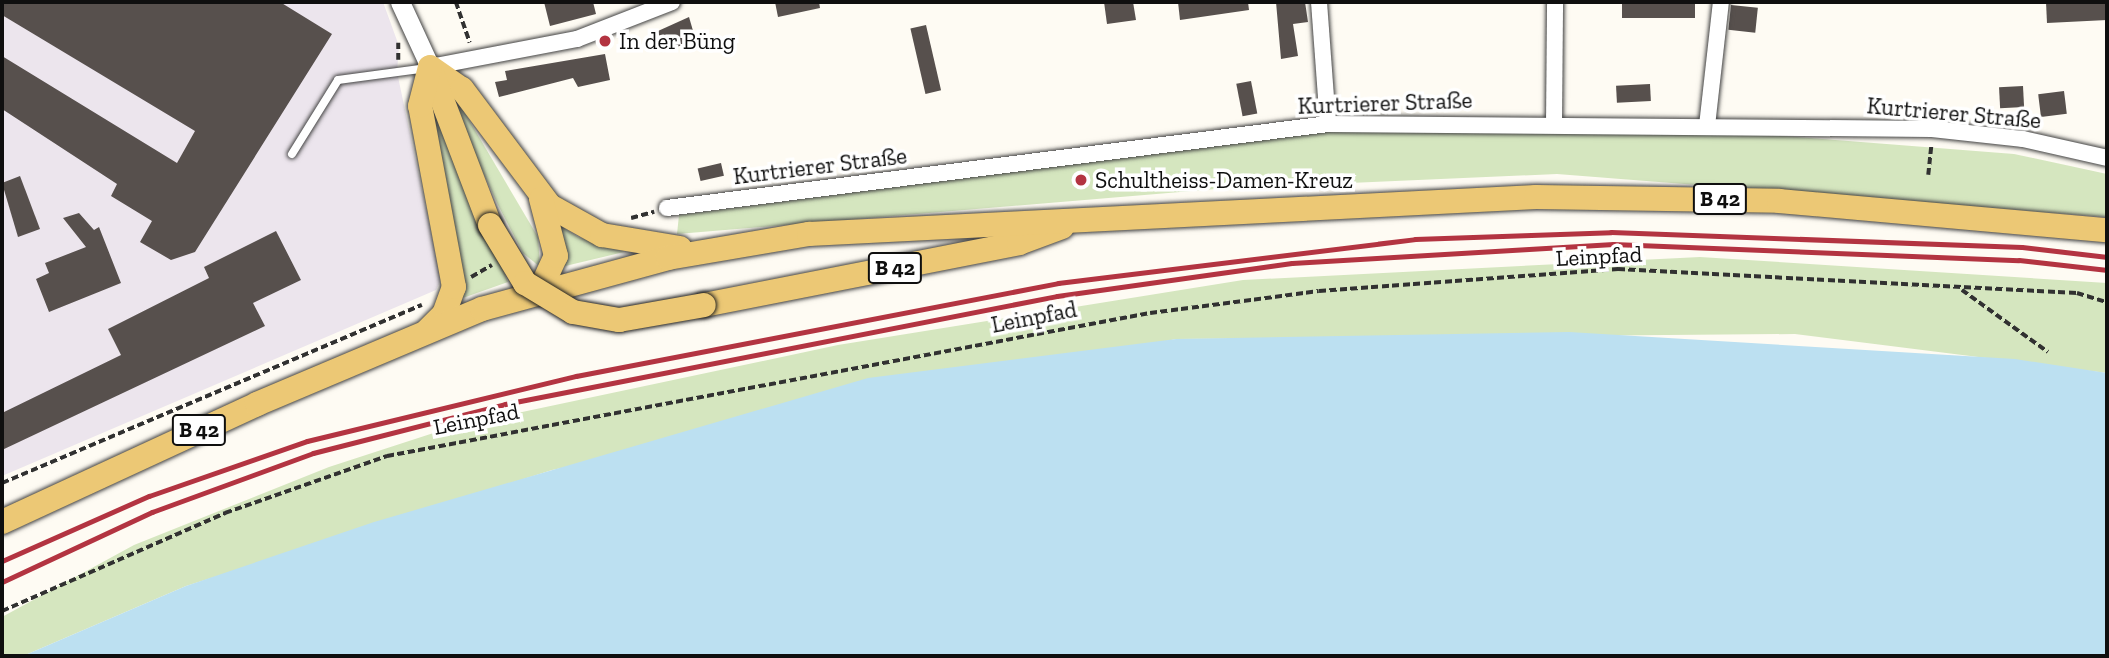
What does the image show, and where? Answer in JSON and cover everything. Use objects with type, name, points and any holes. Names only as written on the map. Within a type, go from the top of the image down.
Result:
[{"type":"main road","name":"B 42","points":[[430,67],[462,89],[539,195],[556,245],[550,276],[539,292]]},
{"type":"main road","name":"B 42","points":[[430,67],[490,225],[525,283],[573,313],[619,320],[704,305],[1019,243],[1083,219]]},
{"type":"main road","name":"B 42","points":[[422,333],[444,314],[454,287],[420,106],[430,67]]},
{"type":"main road","name":"B 42","points":[[539,195],[602,235],[712,249]]},
{"type":"main road","name":"B 42","points":[[2,522],[422,333],[539,292],[712,249],[809,234],[1433,199],[1637,197],[1916,209],[2107,230]]},
{"type":"street","points":[[400,2],[430,67],[590,36],[672,2]]},
{"type":"street","points":[[1318,2],[1328,124]]},
{"type":"street","points":[[1554,124],[1555,2]]},
{"type":"street","points":[[1707,126],[1721,2]]},
{"type":"street","name":"Kurtrierer Straße","points":[[667,208],[1328,124],[1554,124],[1932,130],[2023,139],[2107,158]]},
{"type":"lane","points":[[292,154],[338,80],[430,67]]},
{"type":"path","points":[[456,2],[475,58]]},
{"type":"path","points":[[1928,175],[1932,130]]},
{"type":"path","name":"Leinpfad","points":[[2,611],[225,513],[387,456],[1150,313],[1319,291],[1618,269],[1960,289],[2077,293],[2107,302]]},
{"type":"path","points":[[1960,289],[2048,352]]},
{"type":"path","points":[[2,483],[426,303]]},
{"type":"shaded area","points":[[2,2],[383,2],[399,46],[397,72],[441,280],[436,290],[2,476]]},
{"type":"green space","points":[[453,93],[538,237],[540,267],[523,253],[498,205],[448,96]]},
{"type":"green space","points":[[433,104],[508,282],[460,299],[428,108]]},
{"type":"green space","points":[[1696,129],[2014,154],[2107,174],[2107,217],[1557,174],[1216,189],[677,234],[679,215],[1334,130]]},
{"type":"green space","points":[[559,225],[578,237],[624,252],[557,268]]},
{"type":"green space","points":[[1700,257],[2107,283],[2107,373],[1795,334],[1176,339],[552,470],[186,586],[23,656],[2,656],[2,617],[134,545],[329,467],[452,427],[838,345],[1243,280]]},
{"type":"water","points":[[1569,332],[2015,359],[2107,373],[2107,656],[23,656],[186,586],[374,522],[868,378],[1176,339]]},
{"type":"building","points":[[2,2],[280,2],[332,34],[195,252],[171,260],[140,242],[152,221],[111,196],[117,184],[2,109],[2,56],[177,163],[195,131],[2,15]]},
{"type":"building","points":[[544,2],[593,2],[596,14],[550,26]]},
{"type":"building","points":[[775,2],[819,2],[820,8],[778,17]]},
{"type":"building","points":[[1104,2],[1133,2],[1136,20],[1107,24]]},
{"type":"building","points":[[1178,2],[1248,2],[1249,10],[1180,20]]},
{"type":"building","points":[[1276,2],[1305,2],[1308,22],[1293,24],[1298,56],[1281,59]]},
{"type":"building","points":[[1622,2],[1695,2],[1695,18],[1622,18]]},
{"type":"building","points":[[2046,2],[2107,2],[2107,20],[2047,23]]},
{"type":"building","points":[[1731,5],[1758,8],[1755,33],[1728,30]]},
{"type":"building","points":[[689,17],[696,41],[663,51],[658,31]]},
{"type":"building","points":[[926,25],[941,90],[925,94],[910,29]]},
{"type":"building","points":[[605,54],[610,80],[578,87],[573,78],[499,97],[495,82],[507,80],[505,71]]},
{"type":"building","points":[[1251,81],[1257,113],[1243,116],[1236,84]]},
{"type":"building","points":[[1650,84],[1651,101],[1617,103],[1616,86]]},
{"type":"building","points":[[2023,86],[2024,107],[2000,108],[1999,87]]},
{"type":"building","points":[[2064,91],[2067,114],[2041,117],[2038,94]]},
{"type":"building","points":[[721,163],[724,176],[701,181],[698,168]]},
{"type":"building","points":[[20,176],[40,229],[18,237],[2,183]]},
{"type":"building","points":[[79,213],[94,230],[99,227],[121,283],[49,312],[36,279],[49,273],[45,263],[86,247],[63,218]]},
{"type":"building","points":[[276,231],[301,280],[253,303],[265,326],[2,450],[2,413],[121,355],[108,329],[209,278],[204,267]]},
{"type":"railway","points":[[2,561],[149,496],[307,441],[576,376],[1058,283],[1415,239],[1611,232],[2022,247],[2107,257]]},
{"type":"railway","points":[[2,582],[152,512],[313,453],[505,404],[1057,296],[1292,263],[1613,244],[2019,260],[2107,270]]},
{"type":"place","name":"In der Büng","points":[[605,41]]},
{"type":"place","name":"Schultheiss-Damen-Kreuz","points":[[1081,180]]}]
